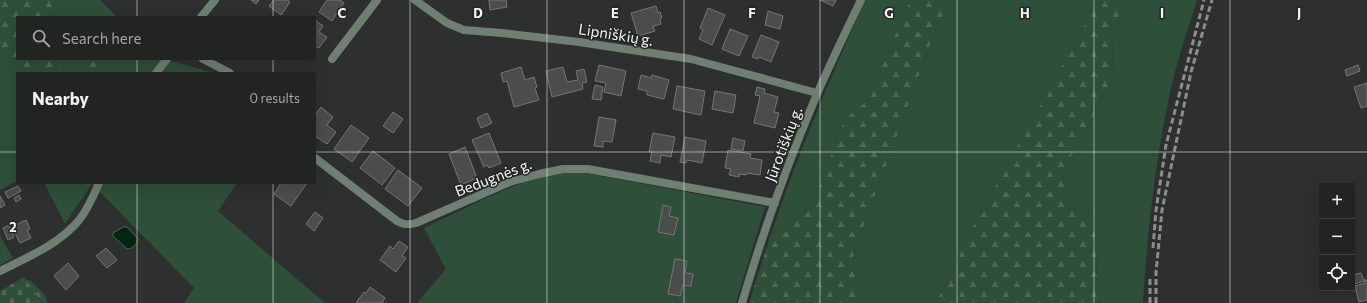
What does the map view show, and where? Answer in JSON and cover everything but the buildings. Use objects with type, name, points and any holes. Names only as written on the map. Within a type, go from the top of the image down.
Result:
[{"type":"street","points":[[202,16],[215,0]]},
{"type":"street","points":[[332,59],[377,0]]},
{"type":"street","name":"Lipniškių g.","points":[[415,0],[447,23],[464,30],[579,42],[691,60],[818,93]]},
{"type":"street","name":"Jūrotiškių g.","points":[[742,303],[792,155],[818,93],[861,0]]},
{"type":"street","points":[[157,72],[166,60]]},
{"type":"street","points":[[205,60],[228,72]]},
{"type":"street","name":"Bedugnės g.","points":[[316,159],[397,221],[402,224],[409,225],[510,182],[563,169],[588,169],[775,203]]},
{"type":"street","points":[[0,271],[51,245],[69,231],[80,219],[99,184]]},
{"type":"green space","points":[[0,0],[55,0],[52,7],[51,16],[16,16],[16,60],[54,60],[57,70],[56,72],[25,72],[0,46]]},
{"type":"green space","points":[[55,0],[100,0],[116,16],[51,16],[52,7]]},
{"type":"green space","points":[[865,0],[910,0],[869,98],[844,121],[813,203],[807,211],[785,223],[771,234],[815,116]]},
{"type":"green space","points":[[910,0],[951,0],[938,24],[855,246],[853,259],[858,298],[857,303],[749,303],[771,234],[785,223],[807,211],[813,203],[844,121],[869,98]]},
{"type":"green space","points":[[951,0],[1100,0],[964,242],[949,280],[938,298],[938,303],[857,303],[858,298],[853,259],[855,246],[938,24]]},
{"type":"green space","points":[[1099,0],[1123,0],[1112,40],[1113,78],[1067,164],[1062,178],[1067,195],[1077,206],[1090,213],[1095,226],[1098,303],[938,303],[938,298],[949,280],[964,242]]},
{"type":"green space","points":[[1123,0],[1197,0],[1175,72],[1164,123],[1152,200],[1143,303],[1098,303],[1095,226],[1090,213],[1077,206],[1067,195],[1062,178],[1067,164],[1113,78],[1112,40]]},
{"type":"green space","points":[[0,46],[25,72],[16,72],[16,182],[0,190]]},
{"type":"green space","points":[[54,60],[167,60],[192,67],[184,72],[102,72],[101,67],[76,66],[73,72],[56,72],[57,70]]},
{"type":"green space","points":[[84,60],[95,60],[102,67],[102,72],[73,72],[76,66]]},
{"type":"green space","points":[[192,67],[210,72],[184,72]]},
{"type":"green space","points":[[574,172],[765,207],[736,303],[417,303],[446,269],[424,228],[508,188],[537,178],[560,173]]},
{"type":"green space","points":[[45,184],[92,184],[65,224]]},
{"type":"green space","points":[[92,184],[236,184],[218,211],[325,303],[184,303],[194,288]]},
{"type":"green space","points":[[0,236],[13,258],[0,265]]},
{"type":"green space","points":[[24,277],[42,303],[0,303],[0,291]]},
{"type":"green space","points":[[21,279],[31,281],[44,294],[48,303],[0,303]]},
{"type":"shaded area","points":[[123,227],[127,227],[138,239],[135,245],[131,248],[127,249],[113,236],[113,233]]},
{"type":"railway","points":[[1153,248],[1156,210],[1166,145],[1204,0]]},
{"type":"railway","points":[[1156,303],[1156,273],[1162,210],[1191,72],[1212,0]]},
{"type":"railway","points":[[1150,278],[1150,303]]}]
